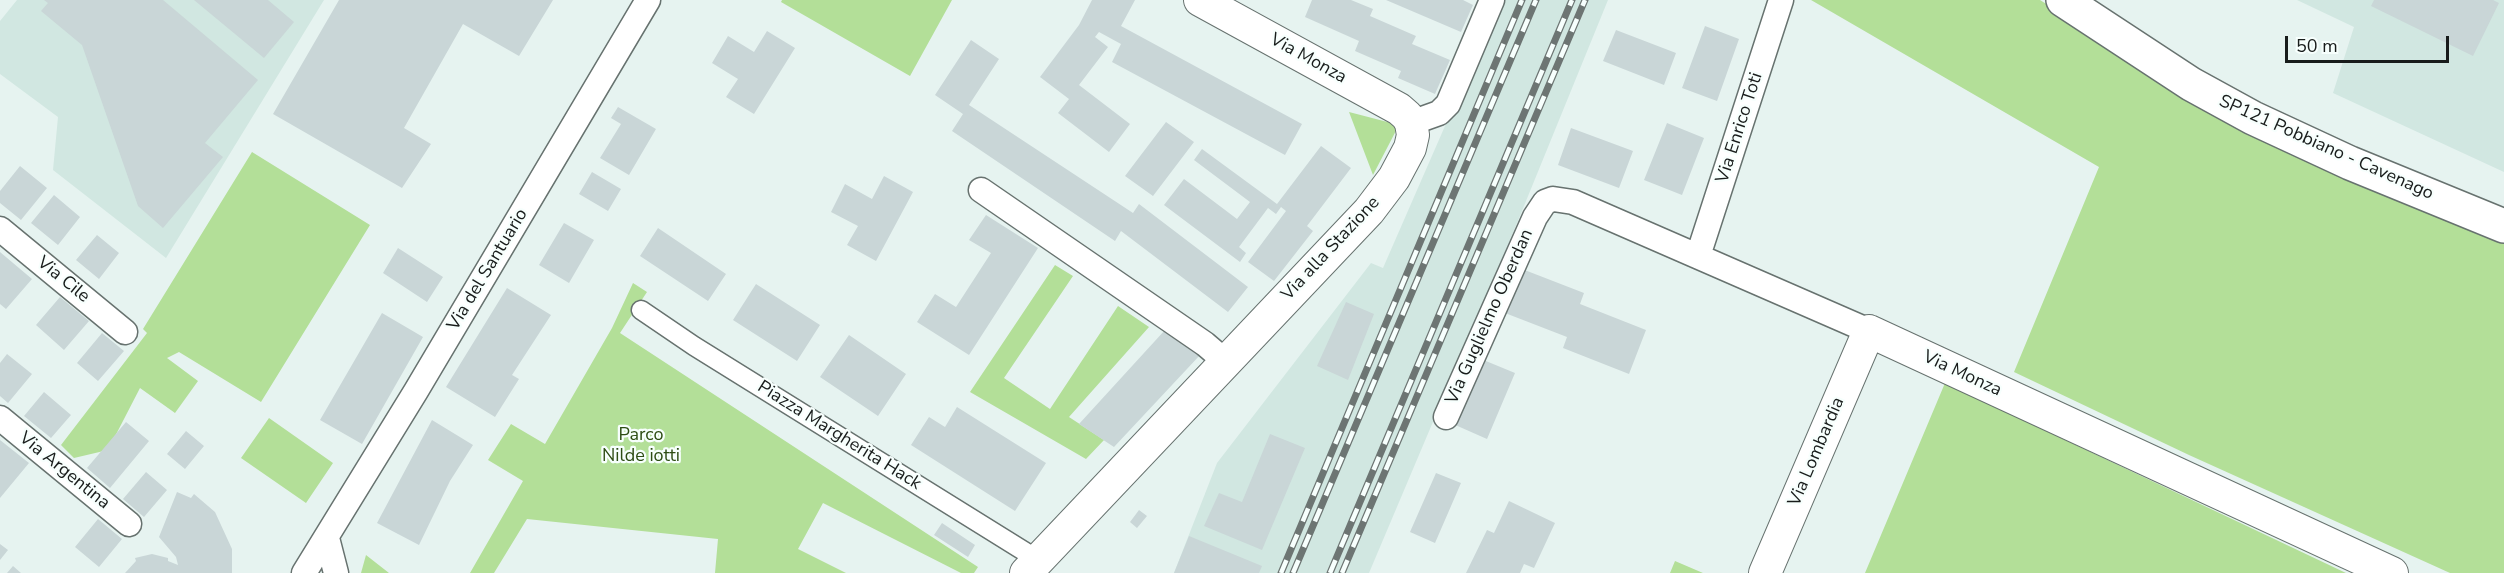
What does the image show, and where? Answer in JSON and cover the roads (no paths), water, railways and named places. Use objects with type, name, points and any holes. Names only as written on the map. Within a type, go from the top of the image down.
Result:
[{"type":"main road","name":"SP121 Pobbiano - Cavenago","points":[[2062,0],[2173,73],[2234,108],[2350,163],[2504,226]]},
{"type":"street","name":"Via del Santuario","points":[[304,573],[648,0]]},
{"type":"street","name":"Via Monza","points":[[1200,0],[1389,103],[1407,116],[1411,123]]},
{"type":"street","points":[[1411,123],[1439,113],[1448,104],[1492,0]]},
{"type":"street","name":"Via Enrico Toti","points":[[1698,256],[1782,0]]},
{"type":"street","name":"Via alla Stazione","points":[[1031,567],[1369,211],[1388,187],[1410,148],[1413,135],[1411,123]]},
{"type":"street","points":[[981,190],[1205,344],[1226,362]]},
{"type":"street","name":"Via Monza","points":[[1535,217],[1545,202],[1553,198],[1563,199],[1869,331],[2392,573]]},
{"type":"street","name":"Via Guglielmo Oberdan","points":[[1446,417],[1535,217]]},
{"type":"street","name":"Via Cile","points":[[0,229],[126,332]]},
{"type":"street","name":"Piazza Margherita Hack","points":[[641,310],[694,346],[1027,553],[1031,567]]},
{"type":"street","name":"Via Lombardia","points":[[1765,573],[1869,331]]},
{"type":"street","name":"Via Argentina","points":[[0,418],[129,524]]},
{"type":"street","points":[[327,538],[336,573]]},
{"type":"railway","points":[[1281,573],[1522,0]]},
{"type":"railway","points":[[1293,573],[1536,0]]},
{"type":"railway","points":[[1330,573],[1572,0]]},
{"type":"railway","points":[[1342,573],[1585,0]]},
{"type":"park label","name":"Parco Nilde iotti","points":[[641,446]]}]
